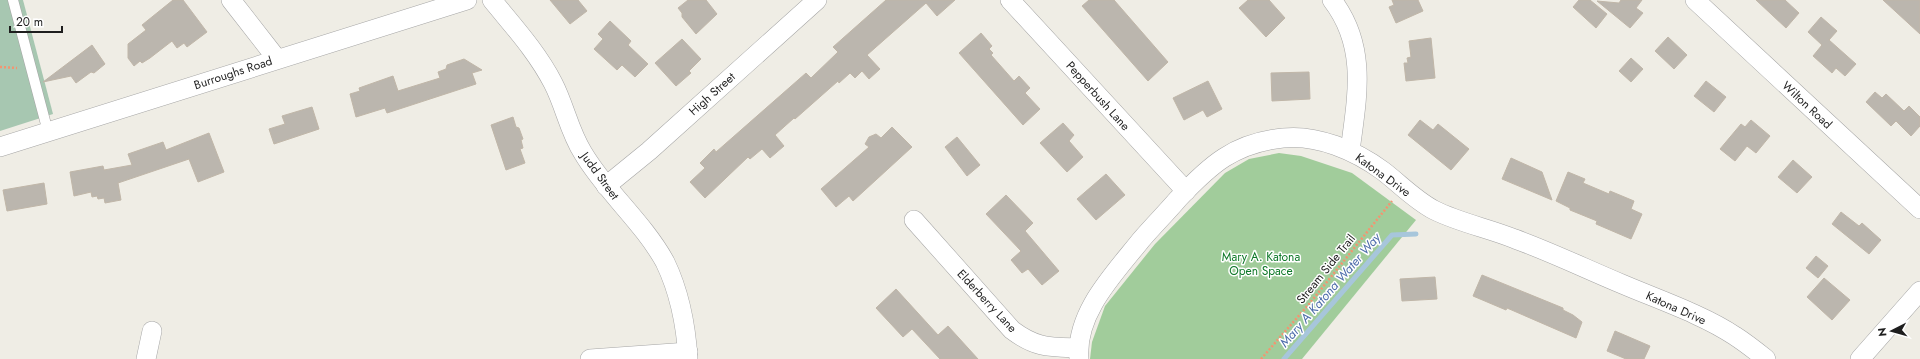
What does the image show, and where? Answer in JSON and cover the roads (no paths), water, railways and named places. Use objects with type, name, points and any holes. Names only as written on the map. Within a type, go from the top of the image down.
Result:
[{"type":"street","points":[[231,0],[277,60]]},
{"type":"street","name":"Burroughs Road","points":[[0,147],[467,0]]},
{"type":"street","name":"Judd Street","points":[[492,0],[534,50],[554,84],[576,141],[606,186],[650,240],[664,262],[682,306],[688,356]]},
{"type":"street","name":"Pepperbush Lane","points":[[1010,0],[1186,191]]},
{"type":"street","points":[[1332,0],[1340,10],[1349,29],[1354,43],[1358,66],[1357,94],[1350,151]]},
{"type":"street","name":"Wilton Road","points":[[1695,0],[1920,209]]},
{"type":"street","name":"High Street","points":[[606,186],[649,151],[806,3]]},
{"type":"street","name":"Katona Drive","points":[[1078,353],[1082,329],[1092,305],[1112,276],[1145,236],[1207,169],[1224,157],[1242,148],[1260,142],[1284,138],[1302,138],[1350,151],[1383,172],[1402,188],[1433,209],[1454,218],[1514,238],[1699,318],[1734,335],[1766,359]]},
{"type":"street","name":"Elderberry Lane","points":[[914,220],[1012,330],[1025,340],[1039,345],[1078,353]]},
{"type":"street","points":[[1860,359],[1920,291]]},
{"type":"street","points":[[146,359],[152,331]]},
{"type":"street","points":[[590,359],[688,356]]},
{"type":"lane","points":[[13,0],[48,132]]},
{"type":"waterway","name":"Mary A Katona Water Way","points":[[1284,359],[1392,235],[1416,234]]},
{"type":"park label","name":"Mary A. Katona Open Space","points":[[1261,264]]}]
